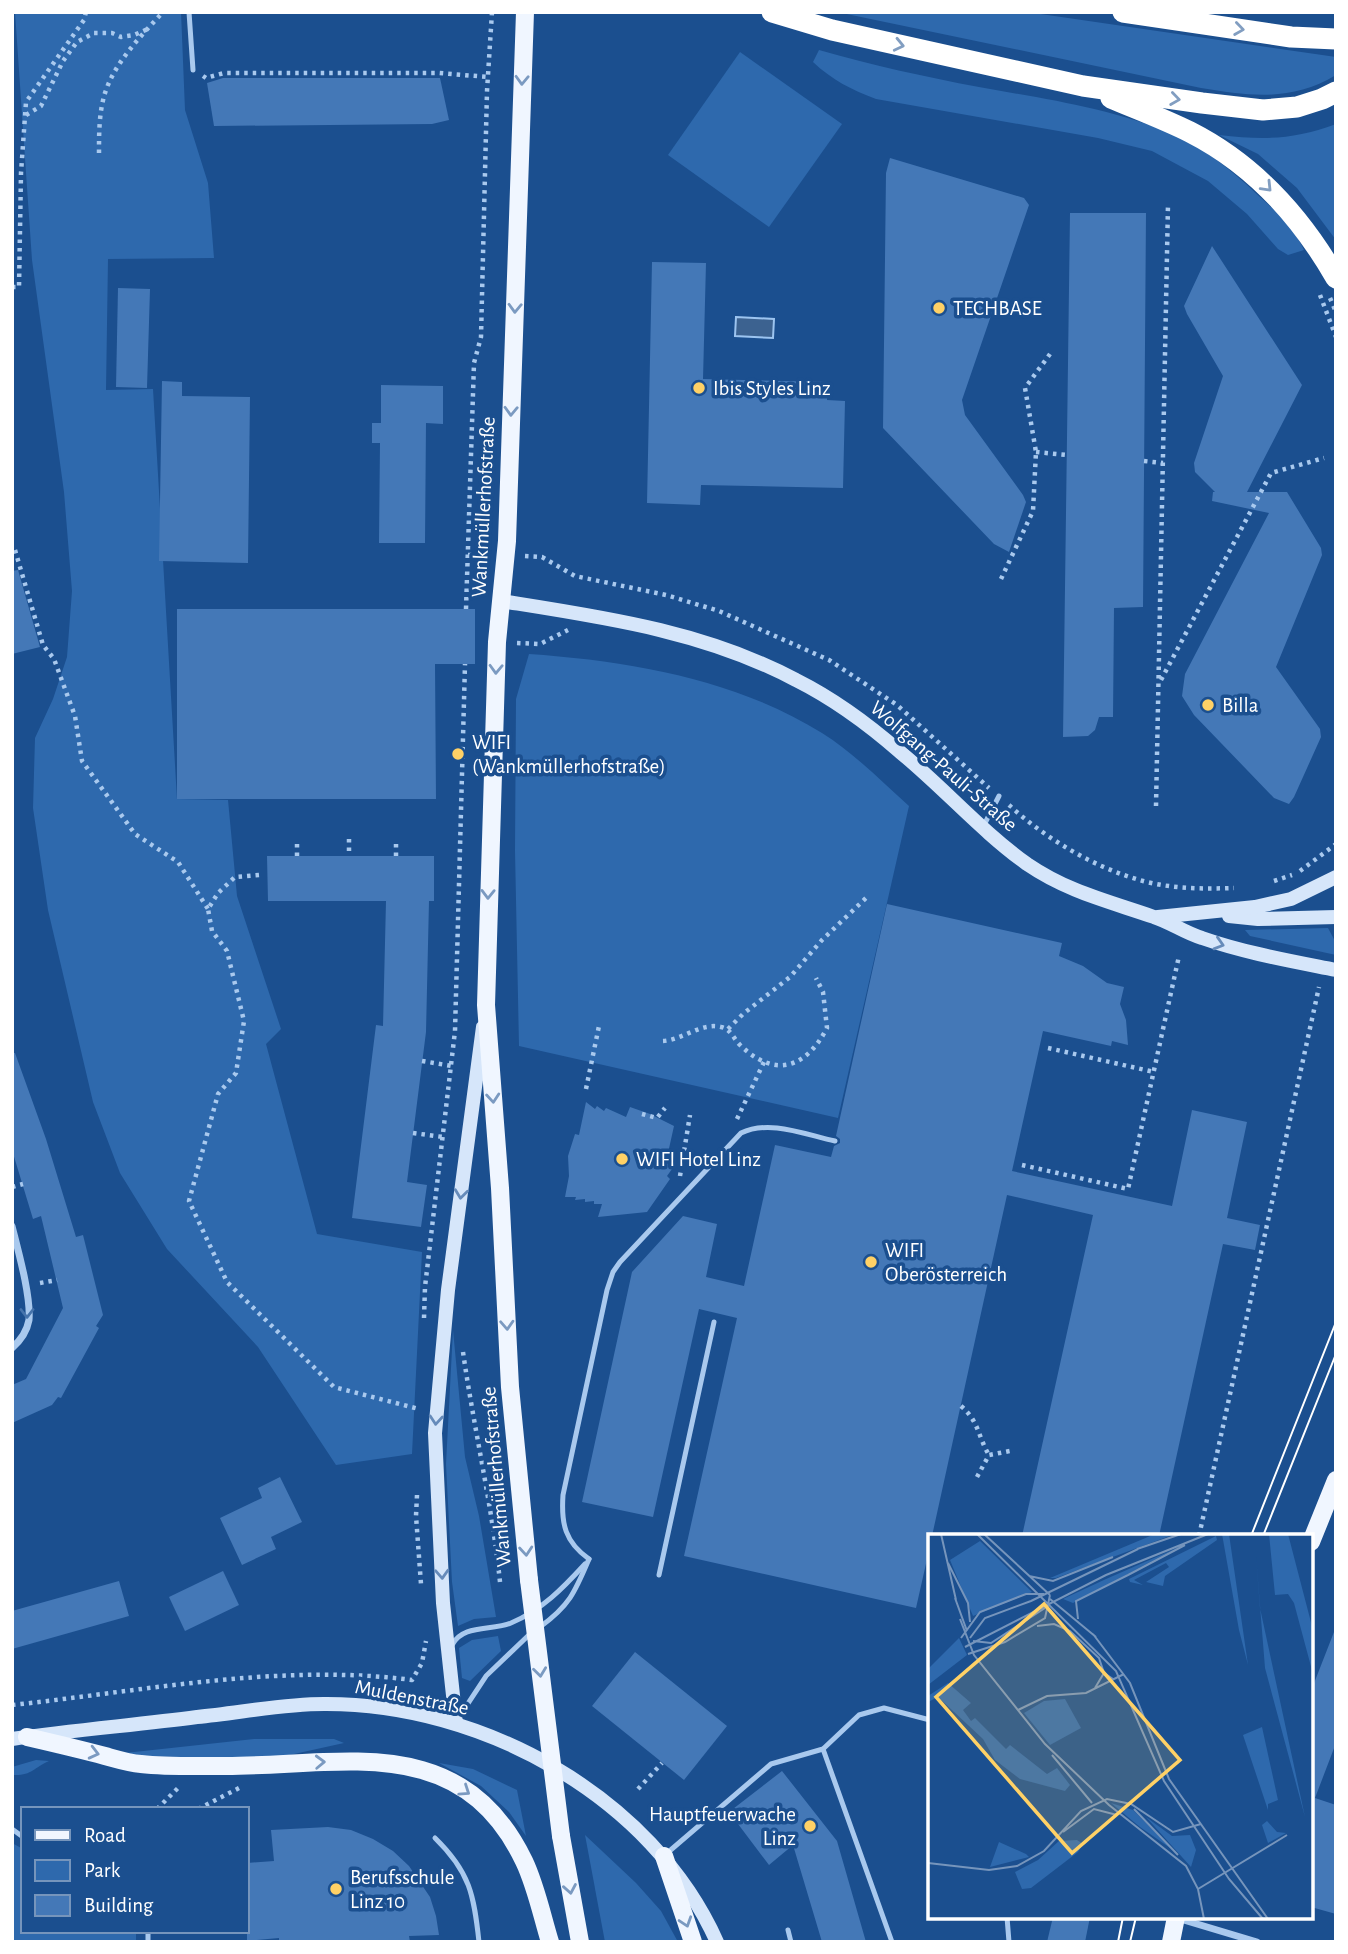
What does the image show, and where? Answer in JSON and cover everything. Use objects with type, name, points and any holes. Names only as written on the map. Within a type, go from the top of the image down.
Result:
[{"type":"highway","points":[[772,12],[832,30],[1083,86],[1263,110],[1297,107],[1336,92]]},
{"type":"highway","points":[[1123,12],[1292,37],[1336,39]]},
{"type":"highway","points":[[1083,86],[1189,132],[1257,177],[1314,241],[1327,283]]},
{"type":"main road","name":"Wankmüllerhofstraße","points":[[525,12],[507,541],[497,642],[486,1005],[500,1188],[510,1387],[529,1580],[561,1836],[580,1942]]},
{"type":"main road","name":"Wolfgang-Pauli-Straße","points":[[501,601],[633,623],[714,645],[766,665],[836,703],[872,729],[1029,865],[1060,883],[1092,898],[1156,917],[1199,937],[1227,946],[1336,970]]},
{"type":"main road","name":"Wolfgang-Pauli-Straße","points":[[1156,917],[1207,914],[1255,907],[1291,899],[1336,877]]},
{"type":"main road","name":"Wolfgang-Pauli-Straße","points":[[1207,914],[1258,919],[1336,917]]},
{"type":"main road","name":"Wankmüllerhofstraße","points":[[456,1723],[447,1655],[435,1433],[448,1290],[486,1005]]},
{"type":"main road","points":[[1313,1537],[1336,1480]]},
{"type":"main road","name":"Muldenstraße","points":[[20,1738],[325,1704],[381,1709],[456,1723],[541,1760],[587,1788],[631,1823],[664,1856],[688,1888],[717,1942]]},
{"type":"main road","points":[[20,1738],[139,1764],[227,1766],[366,1761],[403,1764],[436,1774],[467,1790],[491,1811],[511,1837],[525,1863],[550,1942]]},
{"type":"main road","points":[[664,1856],[693,1942]]},
{"type":"main road","points":[[1171,1942],[1176,1919]]},
{"type":"street","points":[[12,1226],[26,1291],[29,1320],[19,1342],[12,1348]]},
{"type":"street","points":[[1182,1919],[1257,1942]]},
{"type":"lane","points":[[189,12],[193,70]]},
{"type":"lane","points":[[983,827],[999,796]]},
{"type":"lane","points":[[589,1559],[575,1549],[565,1530],[562,1503],[613,1272],[741,1133],[754,1127],[773,1127],[835,1141]]},
{"type":"lane","points":[[659,1575],[714,1322]]},
{"type":"lane","points":[[447,1655],[461,1634],[469,1630],[495,1628],[540,1608],[561,1590],[589,1559]]},
{"type":"lane","points":[[456,1723],[486,1676],[523,1639],[561,1611],[573,1595],[589,1559]]},
{"type":"lane","points":[[664,1856],[771,1764],[823,1749],[859,1715],[884,1708],[928,1719]]},
{"type":"lane","points":[[823,1749],[892,1942]]},
{"type":"lane","points":[[435,1838],[452,1855],[465,1874],[475,1908],[479,1942]]},
{"type":"lane","points":[[1007,1919],[1009,1942]]},
{"type":"lane","points":[[788,1930],[791,1942]]},
{"type":"path","points":[[12,287],[19,288],[21,173],[26,102],[84,20],[86,12]]},
{"type":"path","points":[[99,153],[100,117],[104,94],[110,80],[132,46],[163,12]]},
{"type":"path","points":[[466,609],[474,363],[481,337],[492,12]]},
{"type":"path","points":[[25,115],[41,106],[63,61],[77,42],[94,33],[111,33],[121,37],[148,29]]},
{"type":"path","points":[[193,70],[206,78],[224,73],[439,73],[488,77]]},
{"type":"path","points":[[1156,806],[1168,204]]},
{"type":"path","points":[[1327,283],[1336,337]]},
{"type":"path","points":[[1000,579],[1033,511],[1036,452],[1025,388],[1050,354]]},
{"type":"path","points":[[1036,452],[1067,455]]},
{"type":"path","points":[[1159,684],[1271,473],[1324,458]]},
{"type":"path","points":[[1144,461],[1163,463]]},
{"type":"path","points":[[15,550],[43,645],[54,659],[75,716],[82,761],[135,834],[178,862],[208,909],[212,931],[227,951],[244,1021],[236,1073],[218,1094],[190,1201],[227,1282],[334,1387],[420,1410]]},
{"type":"path","points":[[542,556],[575,576],[666,595],[719,611],[829,660],[897,705],[1044,833],[1112,870],[1144,881],[1178,887],[1240,887]]},
{"type":"path","points":[[425,1287],[456,1031],[465,664]]},
{"type":"path","points":[[297,839],[297,856]]},
{"type":"path","points":[[349,839],[349,856]]},
{"type":"path","points":[[396,839],[396,856]]},
{"type":"path","points":[[1267,883],[1292,875],[1310,865],[1336,844]]},
{"type":"path","points":[[208,909],[218,893],[234,877],[259,875]]},
{"type":"path","points":[[728,1029],[790,977],[822,940],[867,897]]},
{"type":"path","points":[[1022,1165],[1128,1189],[1180,956]]},
{"type":"path","points":[[663,1041],[675,1040],[706,1027],[717,1026],[728,1029],[740,1044],[764,1062],[778,1066],[794,1063],[808,1056],[827,1028],[823,992],[816,978]]},
{"type":"path","points":[[1199,1534],[1319,987]]},
{"type":"path","points":[[586,1089],[599,1026]]},
{"type":"path","points":[[1048,1048],[1154,1072]]},
{"type":"path","points":[[422,1061],[452,1066]]},
{"type":"path","points":[[734,1125],[764,1062]]},
{"type":"path","points":[[642,1114],[657,1118],[665,1108]]},
{"type":"path","points":[[676,1202],[690,1115]]},
{"type":"path","points":[[413,1133],[443,1137]]},
{"type":"path","points":[[12,1187],[23,1184]]},
{"type":"path","points":[[463,1351],[500,1582]]},
{"type":"path","points":[[961,1406],[977,1424],[989,1455]]},
{"type":"path","points":[[989,1455],[1010,1451]]},
{"type":"path","points":[[977,1477],[989,1455]]},
{"type":"path","points":[[12,1705],[292,1675],[341,1673],[412,1680]]},
{"type":"path","points":[[638,1789],[662,1763]]},
{"type":"path","points":[[159,1807],[185,1779]]},
{"type":"path","points":[[202,1807],[244,1785]]},
{"type":"green space","points":[[15,12],[181,12],[185,110],[208,183],[214,258],[108,259],[106,390],[153,389],[177,799],[228,800],[237,896],[281,1029],[266,1044],[317,1234],[422,1252],[412,1454],[336,1465],[258,1347],[167,1249],[120,1173],[93,1102],[48,910],[33,808],[35,738],[53,699],[67,657],[72,591],[64,492],[32,260]]},
{"type":"green space","points":[[837,12],[1027,12],[1336,57],[1336,75],[1303,90],[1270,95],[1236,93]]},
{"type":"green space","points":[[819,50],[919,75],[1103,111],[1175,135],[1209,154],[1241,179],[1285,221],[1304,250],[1288,255],[1278,249],[1247,214],[1208,181],[1152,151],[1098,138],[876,99],[843,84],[813,62]]},
{"type":"green space","points":[[740,52],[842,124],[769,227],[668,155]]},
{"type":"green space","points":[[1336,124],[1336,240],[1297,188],[1258,154],[1219,135],[1250,138],[1292,136]]},
{"type":"green space","points":[[529,654],[643,668],[718,686],[754,699],[789,714],[834,741],[909,806],[838,1118],[519,1046],[515,851],[516,699]]},
{"type":"green space","points":[[1328,928],[1336,943],[1336,955],[1250,936],[1245,930]]},
{"type":"green space","points":[[453,1330],[465,1457],[479,1516],[496,1617],[474,1619],[458,1626],[452,1582],[446,1464]]},
{"type":"green space","points":[[498,1636],[501,1651],[470,1681],[462,1678],[459,1648],[472,1640]]},
{"type":"green space","points":[[254,1739],[334,1739],[344,1743],[285,1756],[212,1758],[125,1753]]},
{"type":"green space","points":[[36,1760],[49,1761],[28,1773],[12,1775],[12,1767]]},
{"type":"green space","points":[[439,1763],[473,1769],[517,1790],[526,1836],[509,1812],[481,1786]]},
{"type":"green space","points":[[585,1835],[636,1883],[661,1911],[678,1942],[605,1942]]},
{"type":"green space","points":[[12,1843],[21,1848],[21,1933],[136,1933],[136,1942],[12,1942]]},
{"type":"shaded area","points":[[736,317],[774,319],[773,338],[735,336]]},
{"type":"building","points":[[223,78],[440,78],[449,120],[432,124],[214,126],[207,83]]},
{"type":"building","name":"TECHBASE","points":[[890,158],[1024,198],[1029,205],[962,400],[965,415],[1026,502],[1009,552],[994,544],[883,428],[886,173]]},
{"type":"building","points":[[1070,213],[1146,213],[1143,607],[1114,608],[1113,717],[1099,717],[1095,730],[1088,736],[1063,737]]},
{"type":"building","points":[[1212,246],[1302,385],[1247,492],[1287,492],[1321,548],[1322,555],[1276,667],[1320,729],[1321,737],[1289,804],[1274,798],[1194,715],[1182,696],[1185,674],[1269,513],[1212,501],[1215,492],[1195,472],[1194,463],[1223,376],[1184,306]]},
{"type":"building","points":[[652,262],[706,263],[703,379],[828,382],[827,400],[845,401],[843,488],[701,485],[700,505],[647,503]]},
{"type":"building","points":[[118,288],[150,289],[147,388],[116,387]]},
{"type":"building","points":[[162,381],[182,382],[182,396],[250,397],[248,563],[159,561]]},
{"type":"building","points":[[381,385],[443,386],[443,424],[426,423],[425,543],[379,543],[380,443],[372,443],[372,423],[381,423]]},
{"type":"building","points":[[18,570],[40,647],[12,654],[12,571]]},
{"type":"building","points":[[177,609],[475,609],[475,664],[435,664],[436,799],[177,799]]},
{"type":"building","points":[[267,856],[434,856],[434,901],[429,901],[426,1032],[407,1182],[427,1185],[421,1227],[352,1218],[376,1025],[383,1026],[386,901],[268,901]]},
{"type":"building","name":"WIFI Oberösterreich","points":[[887,904],[1062,943],[1059,956],[1083,966],[1107,983],[1124,987],[1120,1004],[1126,1020],[1128,1045],[1112,1041],[1111,1046],[1043,1031],[1012,1171],[1172,1206],[1192,1110],[1247,1122],[1227,1218],[1260,1225],[1255,1250],[1223,1244],[1159,1534],[1022,1534],[1093,1215],[1007,1195],[932,1534],[928,1534],[928,1555],[916,1608],[684,1556],[737,1318],[699,1309],[653,1517],[582,1502],[632,1272],[683,1216],[717,1224],[706,1277],[744,1286],[775,1145],[831,1157],[834,1146],[840,1143],[836,1136]]},
{"type":"building","points":[[12,1053],[15,1053],[46,1139],[76,1237],[83,1235],[103,1315],[96,1326],[99,1328],[61,1398],[58,1397],[52,1405],[12,1423],[12,1385],[26,1379],[63,1308],[41,1216],[33,1219],[12,1150]]},
{"type":"building","points":[[586,1102],[595,1109],[597,1106],[604,1111],[606,1108],[626,1117],[630,1107],[674,1126],[668,1153],[674,1158],[668,1166],[672,1169],[667,1176],[670,1179],[647,1212],[598,1217],[602,1204],[565,1197],[569,1176],[568,1156],[575,1134],[579,1135]]},
{"type":"building","points":[[280,1477],[302,1522],[271,1537],[276,1549],[242,1565],[220,1518],[262,1498],[258,1488]]},
{"type":"building","points":[[223,1571],[239,1605],[185,1631],[169,1597]]},
{"type":"building","points":[[119,1581],[129,1616],[12,1649],[12,1611]]},
{"type":"building","points":[[1334,1632],[1336,1743],[1315,1798],[1336,1805],[1336,1914],[1313,1908],[1313,1686]]},
{"type":"building","points":[[635,1652],[727,1726],[684,1780],[592,1706]]},
{"type":"building","points":[[782,1771],[837,1841],[866,1942],[822,1942],[793,1845],[769,1865],[729,1812]]},
{"type":"building","name":"Berufsschule Linz 10","points":[[328,1827],[351,1830],[393,1851],[409,1866],[430,1897],[439,1935],[409,1936],[410,1942],[279,1942],[279,1938],[247,1941],[248,1863],[274,1861],[271,1830]]},
{"type":"building","points":[[1053,1919],[1090,1919],[1085,1942],[1047,1942]]},
{"type":"tram line","points":[[1252,1534],[1336,1322]]},
{"type":"tram line","points":[[1264,1534],[1336,1354]]},
{"type":"tram line","points":[[1118,1942],[1123,1919]]},
{"type":"tram line","points":[[1130,1942],[1136,1919]]},
{"type":"place","name":"TECHBASE","points":[[939,308]]},
{"type":"place","name":"Ibis Styles Linz","points":[[699,388]]},
{"type":"place","name":"Billa","points":[[1208,705]]},
{"type":"place","name":"WIFI (Wankmüllerhofstraße)","points":[[458,754]]},
{"type":"place","name":"WIFI Hotel Linz","points":[[622,1159]]},
{"type":"place","name":"WIFI Oberösterreich","points":[[871,1262]]},
{"type":"place","name":"Hauptfeuerwache Linz","points":[[810,1826]]},
{"type":"place","name":"Berufsschule Linz 10","points":[[336,1889]]}]
